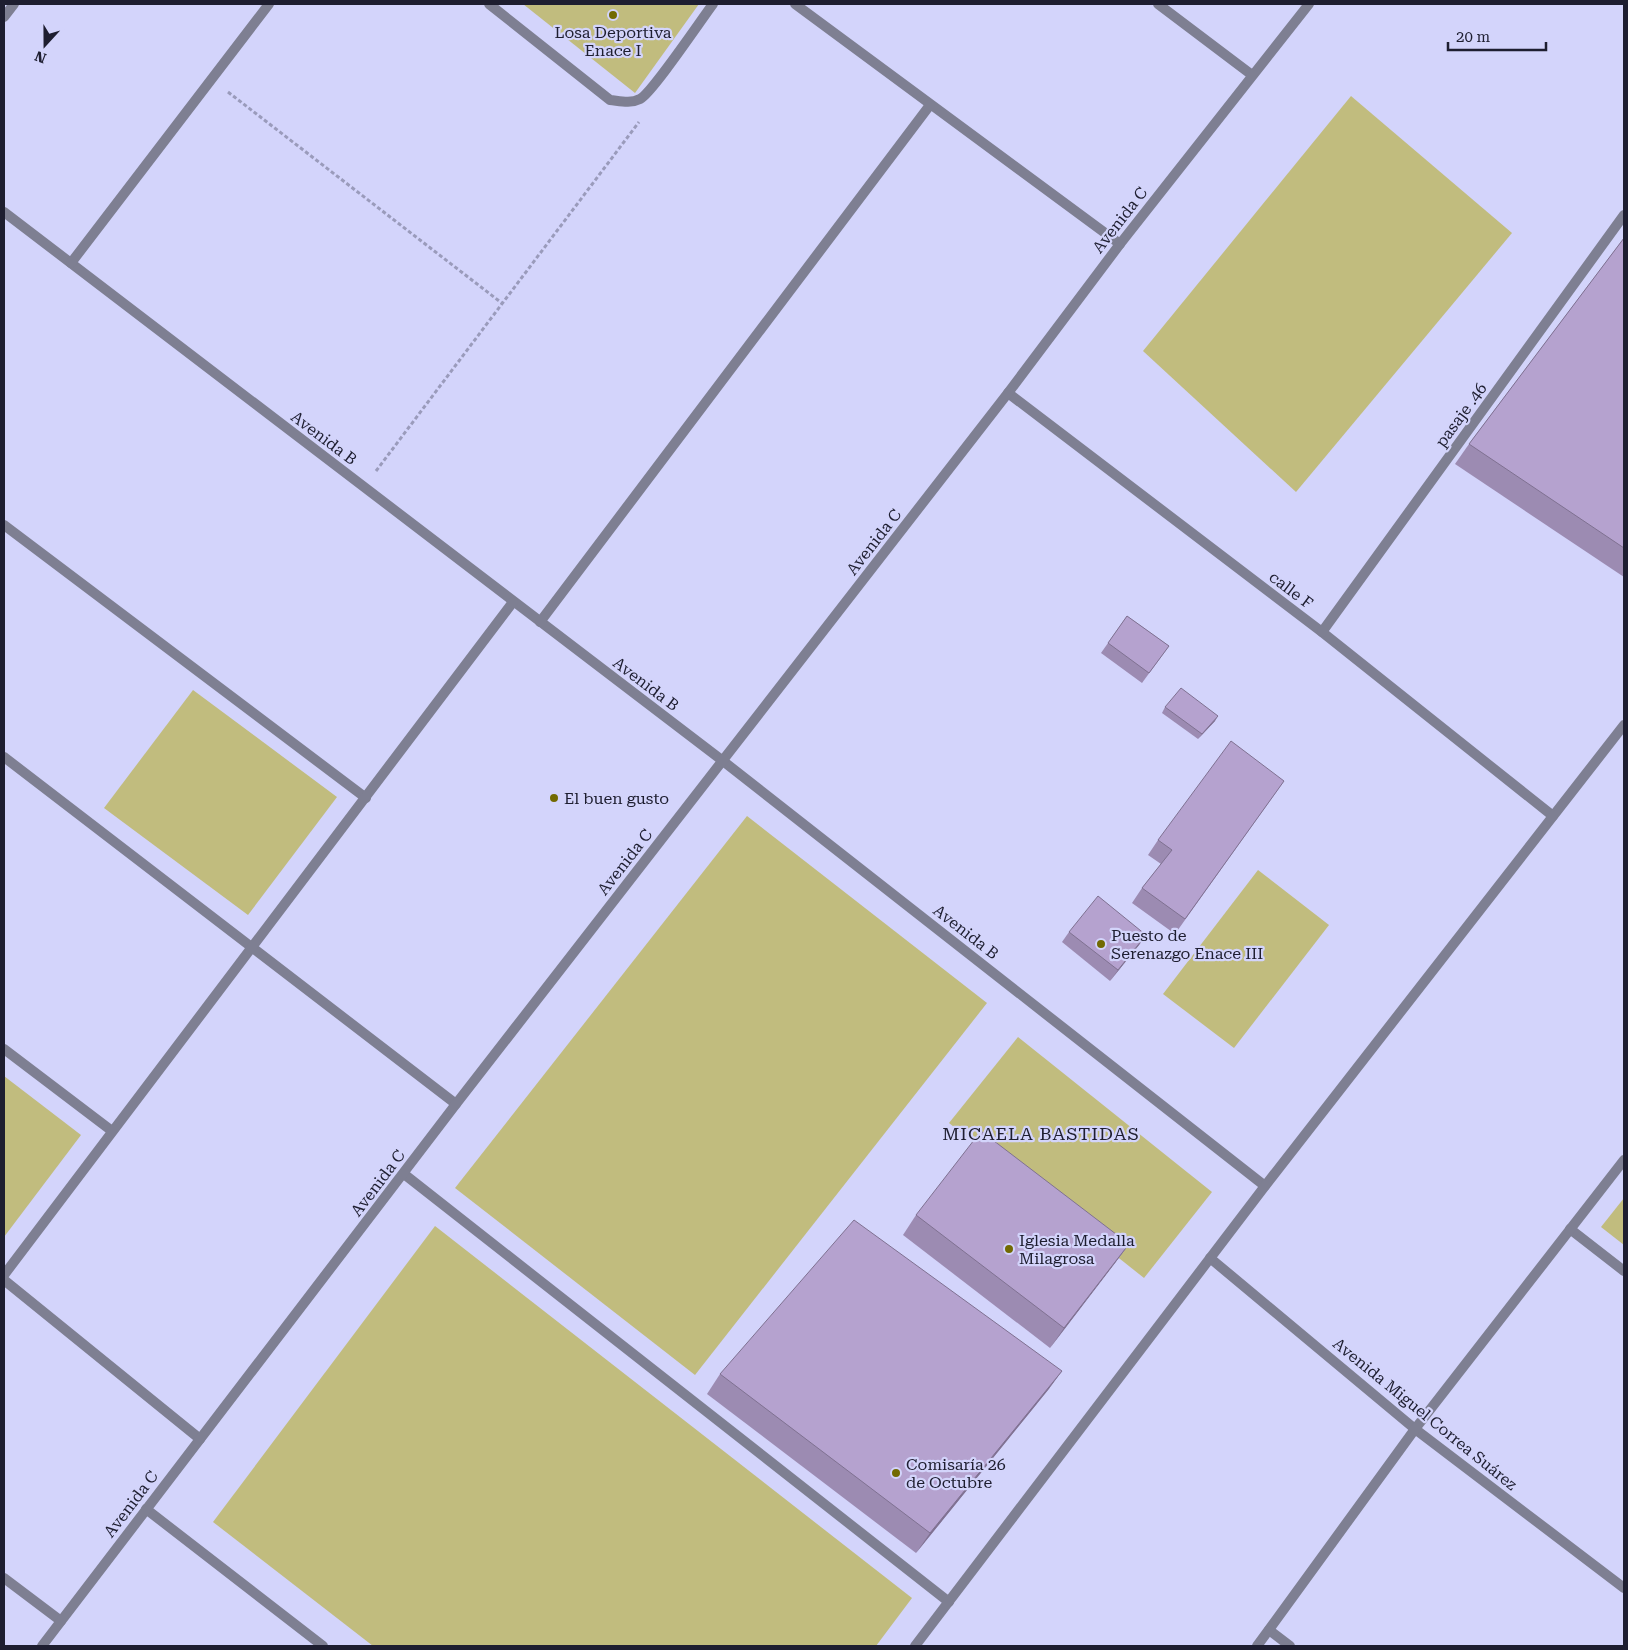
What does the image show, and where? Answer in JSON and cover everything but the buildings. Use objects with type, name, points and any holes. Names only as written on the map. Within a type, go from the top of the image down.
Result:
[{"type":"street","points":[[4,17],[14,4]]},
{"type":"street","points":[[71,263],[269,4]]},
{"type":"street","points":[[489,4],[610,100],[628,102],[641,98],[654,84],[712,4]]},
{"type":"street","points":[[795,4],[1120,244]]},
{"type":"street","points":[[1158,4],[1252,75]]},
{"type":"street","name":"Avenida C","points":[[42,1646],[456,1104],[1008,393],[1120,244],[1309,4]]},
{"type":"street","points":[[540,622],[930,105]]},
{"type":"street","name":"Avenida B","points":[[4,212],[723,761],[1265,1186]]},
{"type":"street","name":"pasaje .46","points":[[1322,632],[1624,215]]},
{"type":"street","name":"calle F","points":[[1008,393],[1322,632],[1553,816]]},
{"type":"street","points":[[4,525],[366,798]]},
{"type":"street","points":[[4,1275],[514,602]]},
{"type":"street","points":[[915,1646],[1265,1186],[1624,725]]},
{"type":"street","points":[[4,757],[252,950],[456,1104]]},
{"type":"street","points":[[4,1049],[112,1131]]},
{"type":"street","points":[[1257,1646],[1415,1429],[1624,1160]]},
{"type":"street","points":[[404,1174],[949,1602]]},
{"type":"street","points":[[1570,1229],[1624,1271]]},
{"type":"street","name":"Avenida Miguel Correa Suárez","points":[[1210,1258],[1415,1429],[1624,1588]]},
{"type":"street","points":[[4,1280],[200,1439]]},
{"type":"street","points":[[146,1509],[322,1646]]},
{"type":"street","points":[[4,1578],[61,1621]]},
{"type":"street","points":[[1269,1630],[1290,1646]]},
{"type":"path","points":[[211,79],[504,304]]},
{"type":"path","points":[[364,487],[504,304],[650,107],[654,84]]},
{"type":"shaded area","points":[[523,4],[699,4],[635,93]]},
{"type":"shaded area","points":[[1351,96],[1512,233],[1296,492],[1143,351]]},
{"type":"shaded area","points":[[193,690],[337,797],[248,915],[104,808]]},
{"type":"shaded area","points":[[747,816],[987,1003],[695,1375],[455,1188]]},
{"type":"shaded area","points":[[1258,870],[1329,925],[1234,1048],[1163,994]]},
{"type":"shaded area","points":[[1018,1037],[1212,1192],[1144,1278],[949,1123]]},
{"type":"shaded area","points":[[4,1076],[81,1135],[4,1237]]},
{"type":"shaded area","points":[[1624,1198],[1624,1245],[1601,1227]]},
{"type":"shaded area","points":[[435,1226],[912,1598],[876,1646],[373,1646],[213,1522]]},
{"type":"place","name":"Losa Deportiva Enace I","points":[[613,15]]},
{"type":"place","name":"El buen gusto","points":[[554,798]]},
{"type":"place","name":"Puesto de Serenazgo Enace III","points":[[1101,944]]},
{"type":"place","name":"Iglesia Medalla Milagrosa","points":[[1009,1249]]},
{"type":"place","name":"Comisaría 26 de Octubre","points":[[896,1473]]},
{"type":"district","name":"MICAELA BASTIDAS","points":[[1041,1133]]}]
